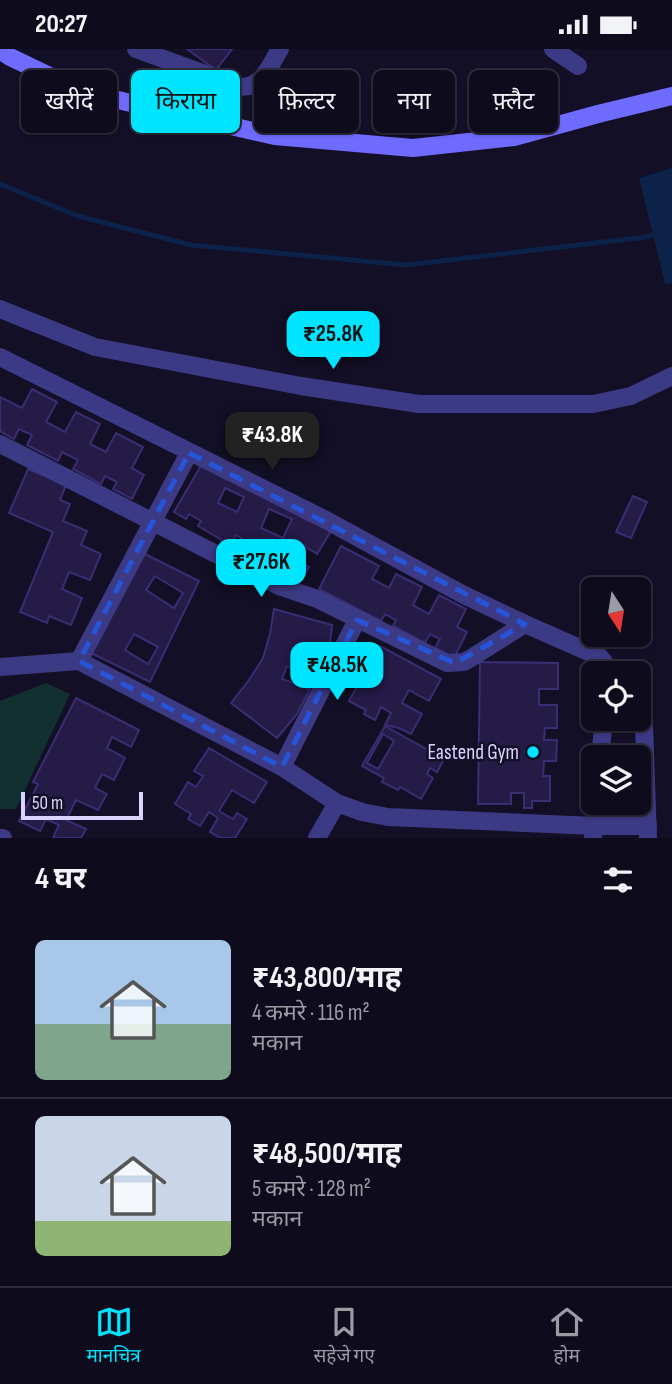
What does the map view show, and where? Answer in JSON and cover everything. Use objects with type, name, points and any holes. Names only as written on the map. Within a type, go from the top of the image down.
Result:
[{"type":"street","points":[[136,49],[242,87],[261,81],[280,49]]},
{"type":"street","points":[[553,49],[578,66]]},
{"type":"street","points":[[0,50],[83,92],[275,136],[413,148],[514,137],[672,96]]},
{"type":"street","points":[[0,309],[95,347],[301,386],[419,404],[593,404],[631,396],[672,376]]},
{"type":"street","points":[[0,358],[324,519],[462,594],[600,657],[603,661]]},
{"type":"street","points":[[0,444],[279,586],[317,599],[447,663],[471,658],[525,624]]},
{"type":"street","points":[[79,661],[189,453]]},
{"type":"street","points":[[282,767],[357,620]]},
{"type":"street","points":[[0,667],[79,661],[282,767],[337,803],[388,817],[594,832],[648,832],[644,731]]},
{"type":"street","points":[[317,838],[337,803]]},
{"type":"highlighted area","points":[[189,453],[525,624],[455,663],[357,620],[282,767],[79,661]]},
{"type":"green space","points":[[46,683],[70,694],[16,809],[0,809],[0,701]]},
{"type":"water","points":[[672,168],[672,283],[665,284],[639,178]]},
{"type":"building","points":[[187,49],[232,49],[216,70]]},
{"type":"building","points":[[32,389],[57,402],[46,422],[65,432],[76,412],[100,424],[90,444],[106,452],[116,433],[143,447],[132,468],[144,475],[132,499],[113,489],[117,482],[105,476],[101,484],[73,469],[78,460],[62,452],[58,461],[27,445],[32,435],[19,429],[14,439],[0,431],[0,397],[22,408]]},
{"type":"building","points":[[203,462],[308,521],[310,518],[331,531],[317,554],[305,546],[297,560],[309,567],[295,590],[283,582],[289,571],[277,563],[270,574],[254,565],[258,560],[241,550],[246,541],[236,535],[230,545],[198,526],[201,521],[189,514],[186,519],[174,512]],"holes":[[[225,488],[244,497],[237,512],[218,503]],[[269,509],[292,519],[283,538],[261,528]]]},
{"type":"building","points":[[28,469],[66,485],[60,500],[70,504],[63,521],[87,531],[81,545],[101,554],[90,580],[69,572],[62,589],[82,598],[71,625],[49,616],[47,623],[20,612],[53,532],[9,513]]},
{"type":"building","points":[[633,496],[647,502],[631,538],[616,532]]},
{"type":"building","points":[[341,546],[379,566],[372,579],[389,588],[396,574],[422,587],[413,605],[429,614],[439,595],[466,609],[457,627],[467,632],[454,658],[435,648],[440,639],[430,634],[425,643],[393,626],[396,620],[385,614],[381,621],[319,589]]},
{"type":"building","points":[[141,552],[199,581],[150,682],[91,653]],"holes":[[[155,576],[183,593],[174,608],[146,590]],[[134,634],[158,647],[148,664],[125,650]]]},
{"type":"building","points":[[274,609],[332,625],[329,652],[315,677],[287,666],[282,679],[310,689],[297,714],[277,738],[231,703],[263,658]]},
{"type":"building","points":[[380,646],[441,679],[429,701],[409,690],[402,703],[422,714],[411,734],[385,725],[391,713],[381,707],[375,720],[364,714],[366,710],[349,701],[362,678],[370,683],[375,673],[367,669]]},
{"type":"building","points":[[480,662],[558,663],[558,689],[539,689],[539,705],[557,705],[557,728],[545,728],[544,740],[557,740],[556,761],[544,761],[543,776],[550,776],[550,801],[532,801],[532,808],[524,808],[524,793],[511,793],[511,804],[478,804]]},
{"type":"building","points":[[76,698],[139,730],[131,747],[112,737],[107,748],[125,758],[114,780],[102,774],[95,788],[107,794],[98,810],[76,800],[66,820],[86,829],[81,838],[53,838],[59,825],[46,819],[40,831],[19,821],[38,784],[33,782]]},
{"type":"building","points":[[385,726],[444,759],[437,772],[430,768],[427,774],[433,778],[421,799],[400,787],[398,790],[382,782],[384,778],[362,766]],"holes":[[[383,734],[394,741],[378,769],[367,763]]]},
{"type":"building","points":[[209,748],[267,782],[254,803],[232,790],[219,811],[233,819],[237,813],[247,819],[235,838],[220,838],[210,832],[218,818],[209,812],[200,826],[188,819],[191,814],[175,804],[188,782],[196,787],[203,776],[194,771]]},
{"type":"waterway","points":[[0,184],[78,216],[191,245],[406,265],[672,232]]},
{"type":"place","name":"Eastend Gym","points":[[533,752]]}]
